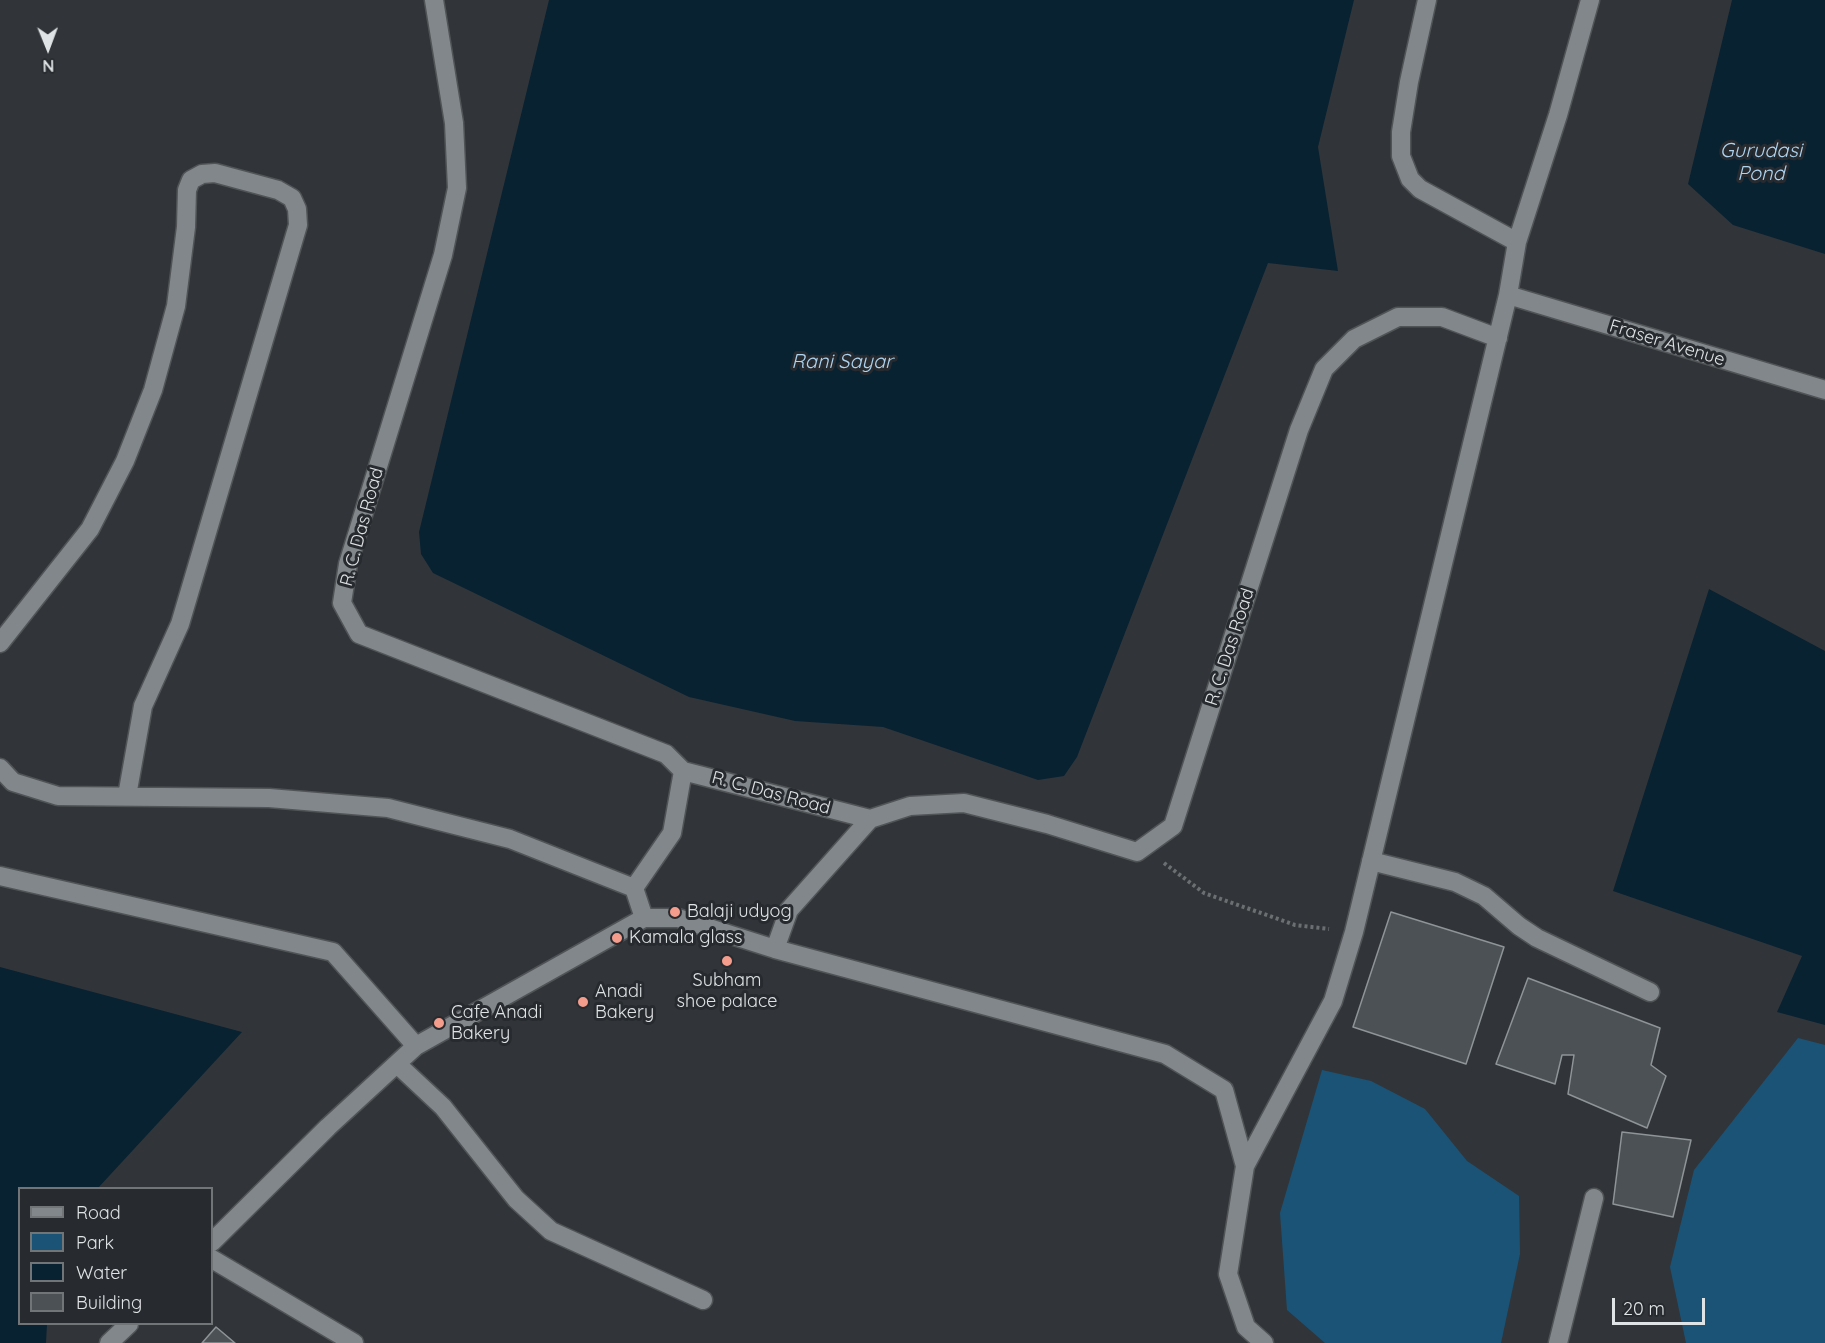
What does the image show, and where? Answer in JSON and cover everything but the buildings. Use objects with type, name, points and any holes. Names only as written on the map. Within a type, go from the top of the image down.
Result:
[{"type":"street","name":"R. C. Das Road","points":[[434,0],[454,123],[457,188],[443,255],[348,564],[342,603],[359,634],[666,754],[683,771],[870,819]]},
{"type":"street","points":[[1428,0],[1401,132],[1401,156],[1410,178],[1420,189],[1517,242]]},
{"type":"street","points":[[1264,1343],[1244,1335],[1228,1274],[1245,1166],[1333,1001],[1354,932],[1498,338],[1517,242],[1558,115],[1590,0]]},
{"type":"street","points":[[0,643],[90,529],[125,461],[153,390],[176,306],[186,226],[187,190],[191,180],[202,174],[215,173],[278,190],[291,198],[297,209],[298,225],[180,624],[155,674],[143,706],[127,796]]},
{"type":"street","name":"Fraser Avenue","points":[[1508,295],[1825,390]]},
{"type":"street","name":"R. C. Das Road","points":[[1144,848],[1173,826],[1299,430],[1324,369],[1354,339],[1398,317],[1442,317],[1498,338]]},
{"type":"street","points":[[0,768],[14,782],[58,796],[269,798],[388,808],[510,839],[634,888]]},
{"type":"street","points":[[634,888],[672,833],[683,771]]},
{"type":"street","points":[[775,949],[789,910],[870,819],[910,806],[964,802],[1047,824],[1137,852],[1144,848]]},
{"type":"street","points":[[1371,861],[1455,882],[1484,896],[1512,921],[1537,938],[1650,992]]},
{"type":"street","points":[[0,876],[333,952],[416,1046]]},
{"type":"street","points":[[634,888],[644,918]]},
{"type":"street","points":[[213,1241],[328,1127],[416,1046],[644,918],[678,918],[775,949],[1165,1054],[1224,1090],[1245,1166]]},
{"type":"street","points":[[397,1064],[443,1107],[516,1199],[551,1231],[703,1300]]},
{"type":"street","points":[[1558,1343],[1593,1198]]},
{"type":"street","points":[[213,1259],[354,1343]]},
{"type":"street","points":[[109,1343],[127,1325]]},
{"type":"path","points":[[1144,848],[1204,893],[1295,925],[1354,932]]},
{"type":"green space","points":[[1798,1038],[1825,1045],[1825,1343],[1686,1343],[1670,1267],[1694,1170]]},
{"type":"green space","points":[[1322,1070],[1371,1081],[1425,1109],[1467,1161],[1519,1196],[1520,1254],[1501,1343],[1325,1343],[1287,1310],[1280,1213]]},
{"type":"water","name":"Rani Sayar","points":[[549,0],[1354,0],[1318,147],[1338,271],[1268,263],[1077,757],[1064,776],[1038,780],[883,727],[795,721],[689,697],[433,573],[421,554],[419,532]]},
{"type":"water","name":"Gurudasi Pond","points":[[1732,0],[1825,0],[1825,254],[1733,225],[1688,184]]},
{"type":"water","points":[[1709,589],[1825,651],[1825,1025],[1777,1012],[1802,956],[1613,891]]},
{"type":"water","points":[[0,967],[242,1032],[99,1187],[18,1187],[18,1325],[47,1325],[46,1343],[0,1343]]},
{"type":"place","name":"Balaji udyog","points":[[675,912]]},
{"type":"place","name":"Kamala glass","points":[[617,938]]},
{"type":"place","name":"Subham shoe palace","points":[[727,961]]},
{"type":"place","name":"Anadi Bakery","points":[[583,1002]]},
{"type":"place","name":"Cafe Anadi Bakery","points":[[439,1023]]}]
